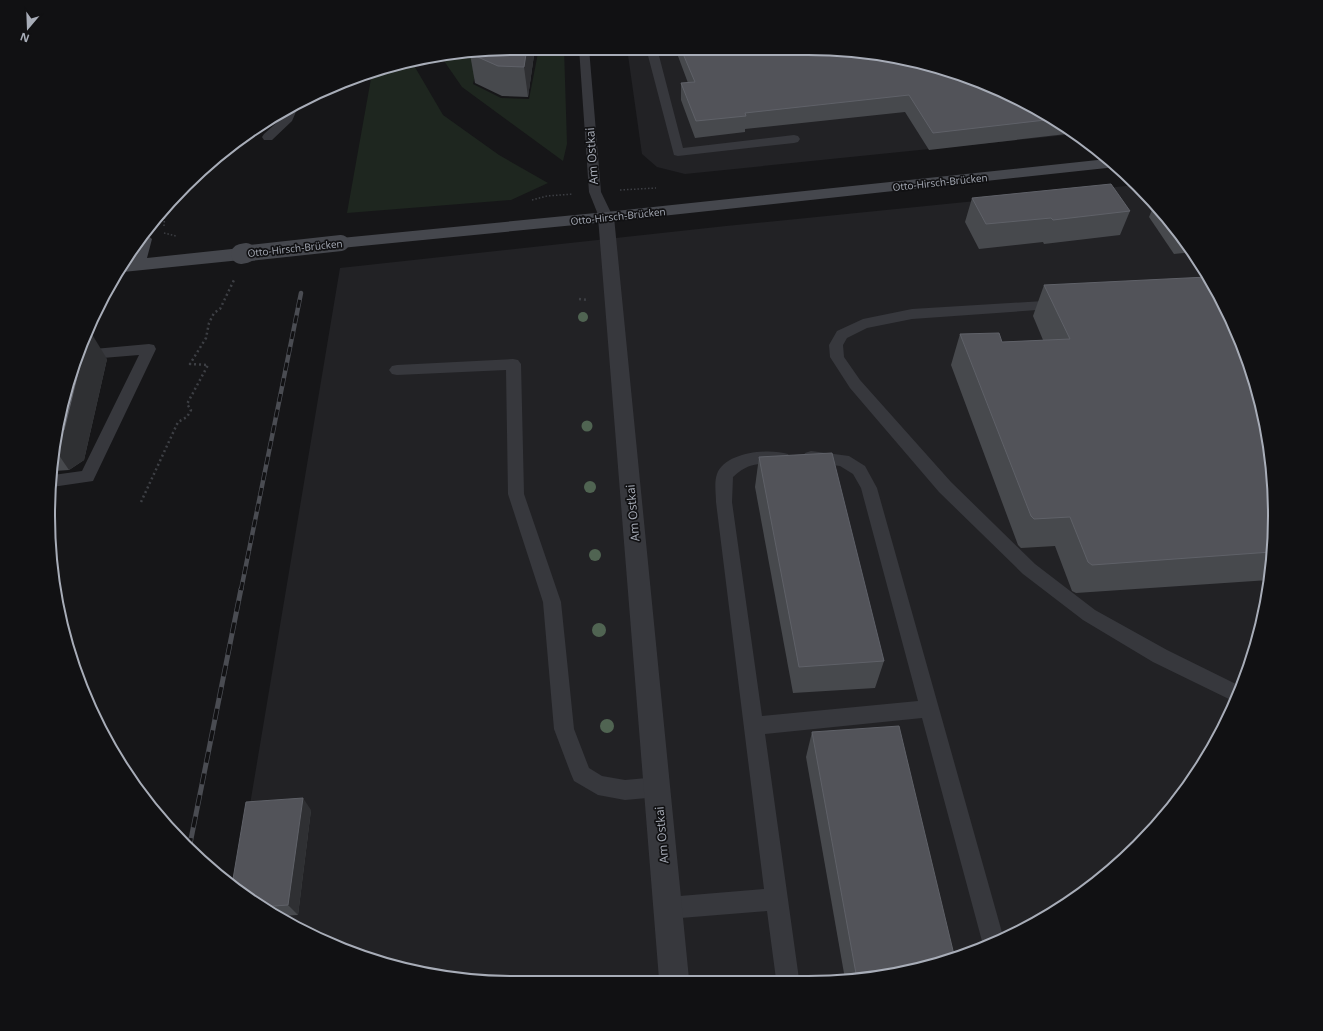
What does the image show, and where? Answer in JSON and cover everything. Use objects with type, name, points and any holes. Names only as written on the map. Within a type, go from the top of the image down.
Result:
[{"type":"main road","name":"Otto-Hirsch-Brücken","points":[[130,265],[606,217],[1105,164]]},
{"type":"street","name":"Am Ostkai","points":[[606,217],[674,976]]},
{"type":"lane","name":"Am Ostkai","points":[[585,55],[595,192],[606,217]]},
{"type":"lane","points":[[653,55],[678,152],[794,139]]},
{"type":"lane","points":[[268,136],[288,118],[289,115]]},
{"type":"lane","points":[[1077,304],[912,314],[863,324],[842,335],[836,345],[837,357],[855,384],[945,487],[1029,569],[1089,615],[1160,656],[1233,692]]},
{"type":"lane","points":[[56,480],[87,477],[149,349],[84,355]]},
{"type":"lane","points":[[397,370],[513,364],[516,494],[552,602],[564,729],[581,774],[598,786],[625,790],[658,788]]},
{"type":"lane","points":[[787,976],[724,502],[725,475],[735,465],[748,458],[819,457],[843,460],[859,470],[869,488],[992,937]]},
{"type":"lane","points":[[754,726],[929,709]]},
{"type":"lane","points":[[668,908],[777,899]]},
{"type":"path","points":[[164,218],[163,223],[166,233]]},
{"type":"path","points":[[141,502],[178,422],[187,417],[191,410],[186,404],[208,365],[190,364],[206,338],[209,323],[214,313],[220,309],[237,275]]},
{"type":"path","points":[[579,299],[589,300]]},
{"type":"shaded area","points":[[538,55],[564,55],[567,144],[563,161],[462,87],[444,61],[479,57],[473,84],[501,98],[529,99]]},
{"type":"shaded area","points":[[628,55],[808,55],[838,56],[874,60],[1010,101],[1066,135],[685,174],[657,167],[642,154]]},
{"type":"shaded area","points":[[415,67],[443,115],[499,155],[548,183],[511,200],[347,213],[371,78]]},
{"type":"shaded area","points":[[1129,186],[1154,212],[1173,235],[1206,285],[1221,312],[1244,367],[1265,468],[1268,516],[1264,576],[1259,605],[1244,664],[1221,719],[1206,746],[1173,796],[1133,841],[1088,881],[1038,914],[1011,929],[956,952],[927,960],[868,972],[838,975],[516,976],[455,972],[396,960],[367,952],[339,941],[312,929],[285,914],[237,882],[340,268],[726,226]]},
{"type":"building","points":[[526,55],[524,67],[498,66],[477,57]]},
{"type":"building","points":[[684,55],[808,55],[868,59],[897,64],[956,79],[1011,102],[1043,120],[933,133],[909,95],[745,113],[746,116],[696,121],[681,83],[695,82]]},
{"type":"building","points":[[1111,184],[1130,211],[1053,220],[1051,218],[986,224],[972,198]]},
{"type":"building","points":[[1201,277],[1221,312],[1233,339],[1244,367],[1252,396],[1264,455],[1267,485],[1268,516],[1266,552],[1092,565],[1088,562],[1070,517],[1034,519],[1031,516],[960,334],[999,333],[1002,342],[1070,339],[1044,285]]},
{"type":"building","points":[[80,364],[64,430],[71,396]]},
{"type":"building","points":[[832,453],[884,661],[799,667],[759,457]]},
{"type":"building","points":[[899,726],[953,953],[897,967],[856,973],[812,732]]},
{"type":"building","points":[[303,798],[288,905],[273,906],[233,879],[246,802]]},
{"type":"railway","points":[[241,590],[301,293]]},
{"type":"railway","points":[[191,841],[241,589]]}]
